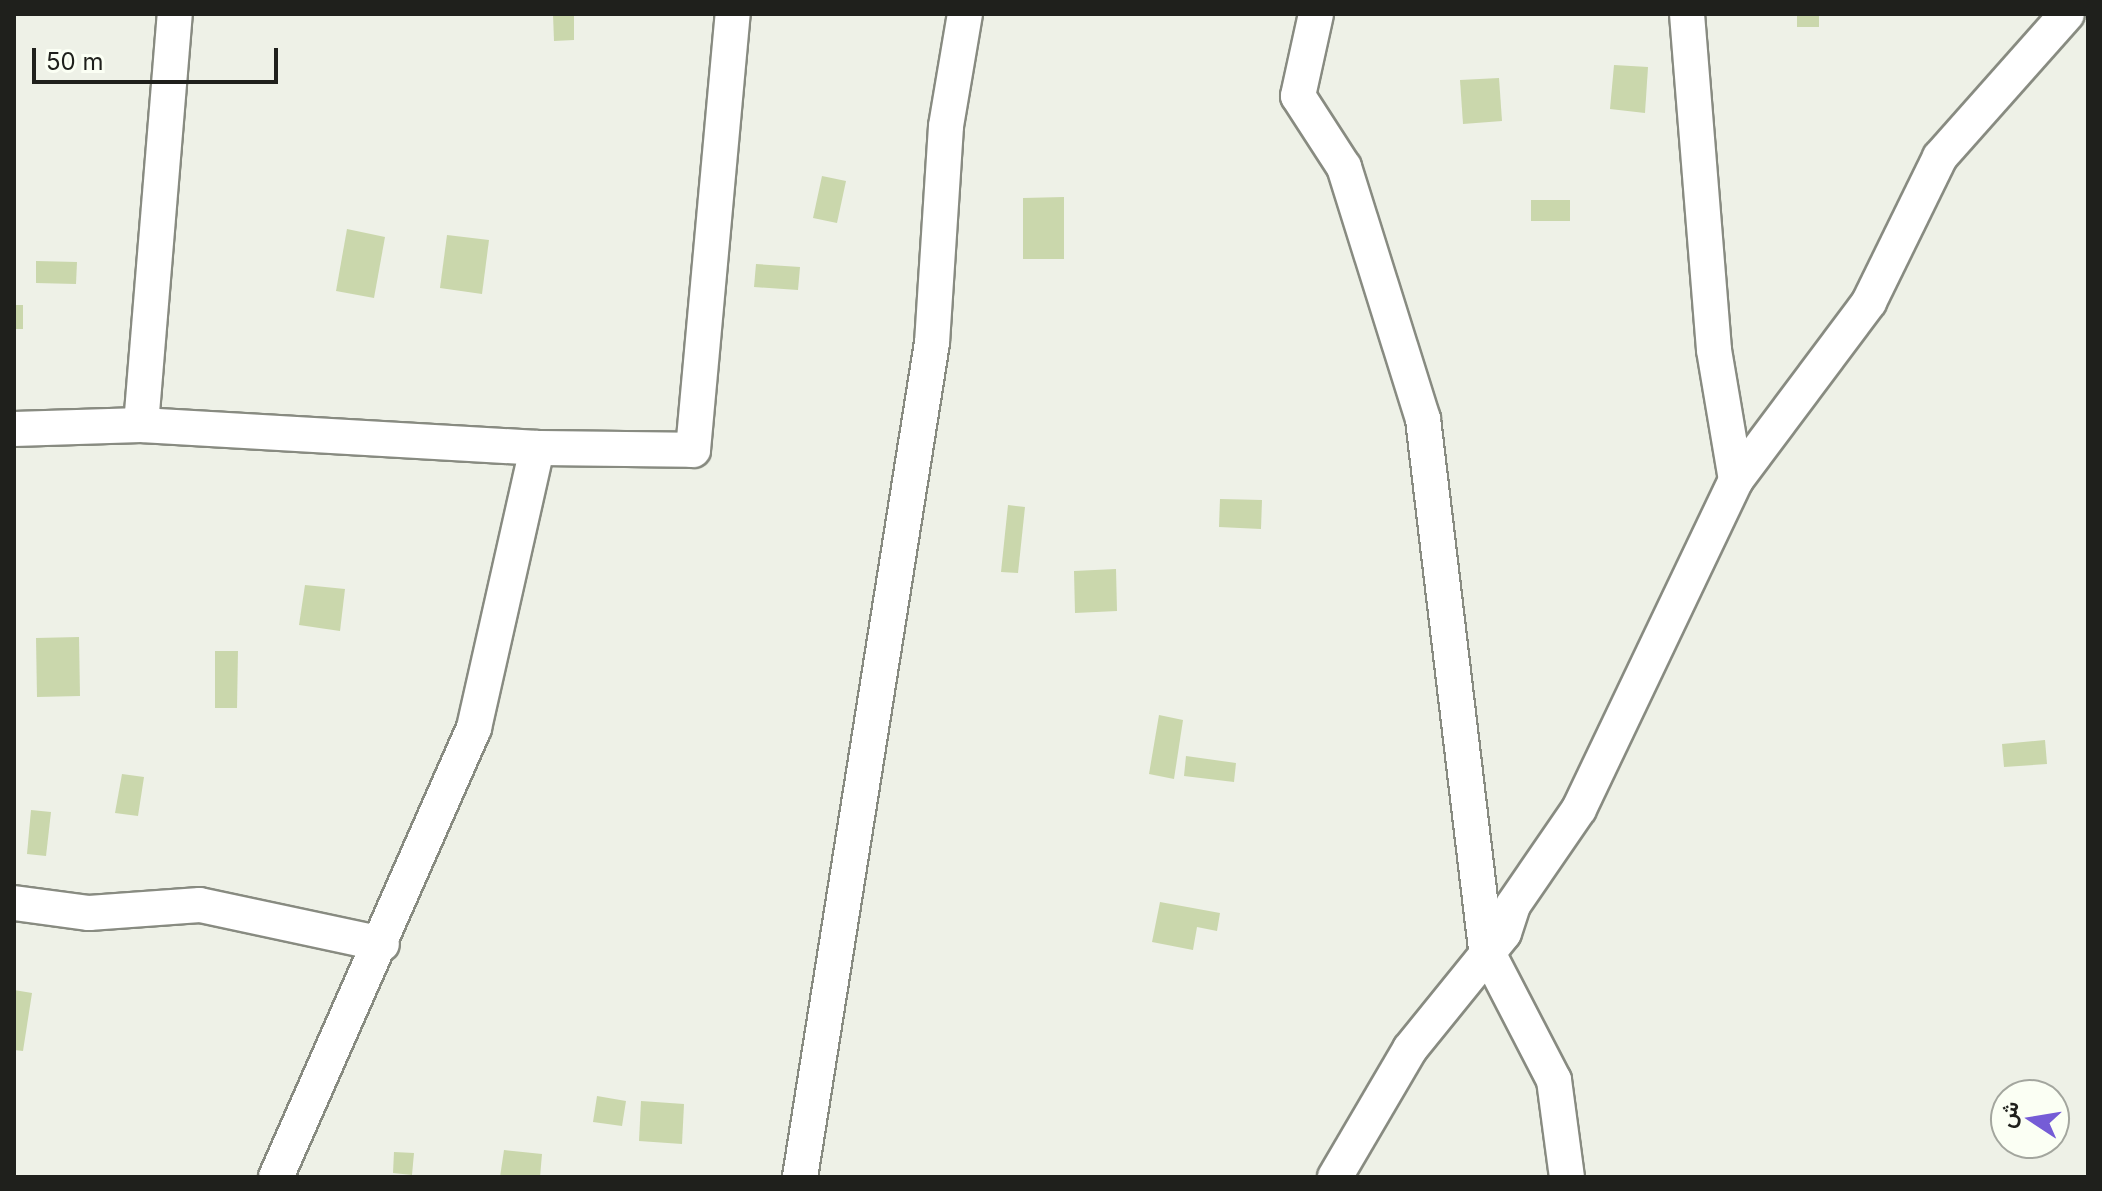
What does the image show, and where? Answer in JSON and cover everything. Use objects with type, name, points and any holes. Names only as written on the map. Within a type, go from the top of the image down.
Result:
[{"type":"street","points":[[141,425],[175,14]]},
{"type":"street","points":[[14,429],[141,425],[537,448],[693,450],[733,14]]},
{"type":"street","points":[[800,1177],[932,343],[946,126],[965,14]]},
{"type":"street","points":[[1316,14],[1298,96],[1344,167],[1423,419],[1486,949],[1554,1080],[1567,1177]]},
{"type":"street","points":[[1687,14],[1714,350],[1736,480]]},
{"type":"street","points":[[1335,1177],[1410,1049],[1486,949],[1504,933],[1513,905],[1579,809],[1736,480],[1869,302],[1940,157],[2067,14]]},
{"type":"street","points":[[276,1177],[382,944],[474,728],[537,448]]},
{"type":"street","points":[[14,903],[89,913],[200,905],[382,944]]},
{"type":"building","points":[[553,14],[574,14],[574,40],[554,41]]},
{"type":"building","points":[[1797,14],[1819,14],[1819,27],[1797,27]]},
{"type":"building","points":[[1614,65],[1648,67],[1645,113],[1610,109]]},
{"type":"building","points":[[1499,78],[1502,121],[1463,124],[1460,80]]},
{"type":"building","points":[[822,176],[846,181],[837,223],[813,218]]},
{"type":"building","points":[[1064,197],[1064,259],[1023,259],[1023,198]]},
{"type":"building","points":[[1531,200],[1570,200],[1570,221],[1531,221]]},
{"type":"building","points":[[347,229],[385,237],[374,298],[336,291]]},
{"type":"building","points":[[447,235],[489,240],[482,294],[440,288]]},
{"type":"building","points":[[36,261],[77,262],[76,284],[36,283]]},
{"type":"building","points":[[756,264],[800,267],[798,290],[754,287]]},
{"type":"building","points":[[14,305],[23,305],[23,329],[14,329]]},
{"type":"building","points":[[1220,499],[1262,500],[1261,529],[1219,527]]},
{"type":"building","points":[[1008,505],[1025,507],[1018,573],[1001,572]]},
{"type":"building","points":[[1116,569],[1117,611],[1075,613],[1074,571]]},
{"type":"building","points":[[305,585],[345,589],[340,631],[299,625]]},
{"type":"building","points":[[79,637],[80,696],[37,697],[36,638]]},
{"type":"building","points":[[215,651],[238,651],[237,708],[215,708]]},
{"type":"building","points":[[1159,715],[1183,720],[1174,779],[1149,774]]},
{"type":"building","points":[[2045,740],[2047,764],[2004,767],[2002,744]]},
{"type":"building","points":[[1186,756],[1236,763],[1234,782],[1184,776]]},
{"type":"building","points":[[122,774],[144,777],[138,816],[115,813]]},
{"type":"building","points":[[31,810],[51,812],[46,856],[27,854]]},
{"type":"building","points":[[1160,902],[1220,913],[1217,931],[1197,927],[1193,950],[1152,942]]},
{"type":"building","points":[[14,990],[32,993],[23,1051],[14,1050]]},
{"type":"building","points":[[597,1096],[626,1101],[622,1126],[593,1122]]},
{"type":"building","points":[[641,1101],[684,1104],[682,1144],[639,1141]]},
{"type":"building","points":[[504,1150],[542,1154],[540,1177],[500,1177]]},
{"type":"building","points":[[394,1152],[414,1153],[412,1175],[393,1173]]}]
